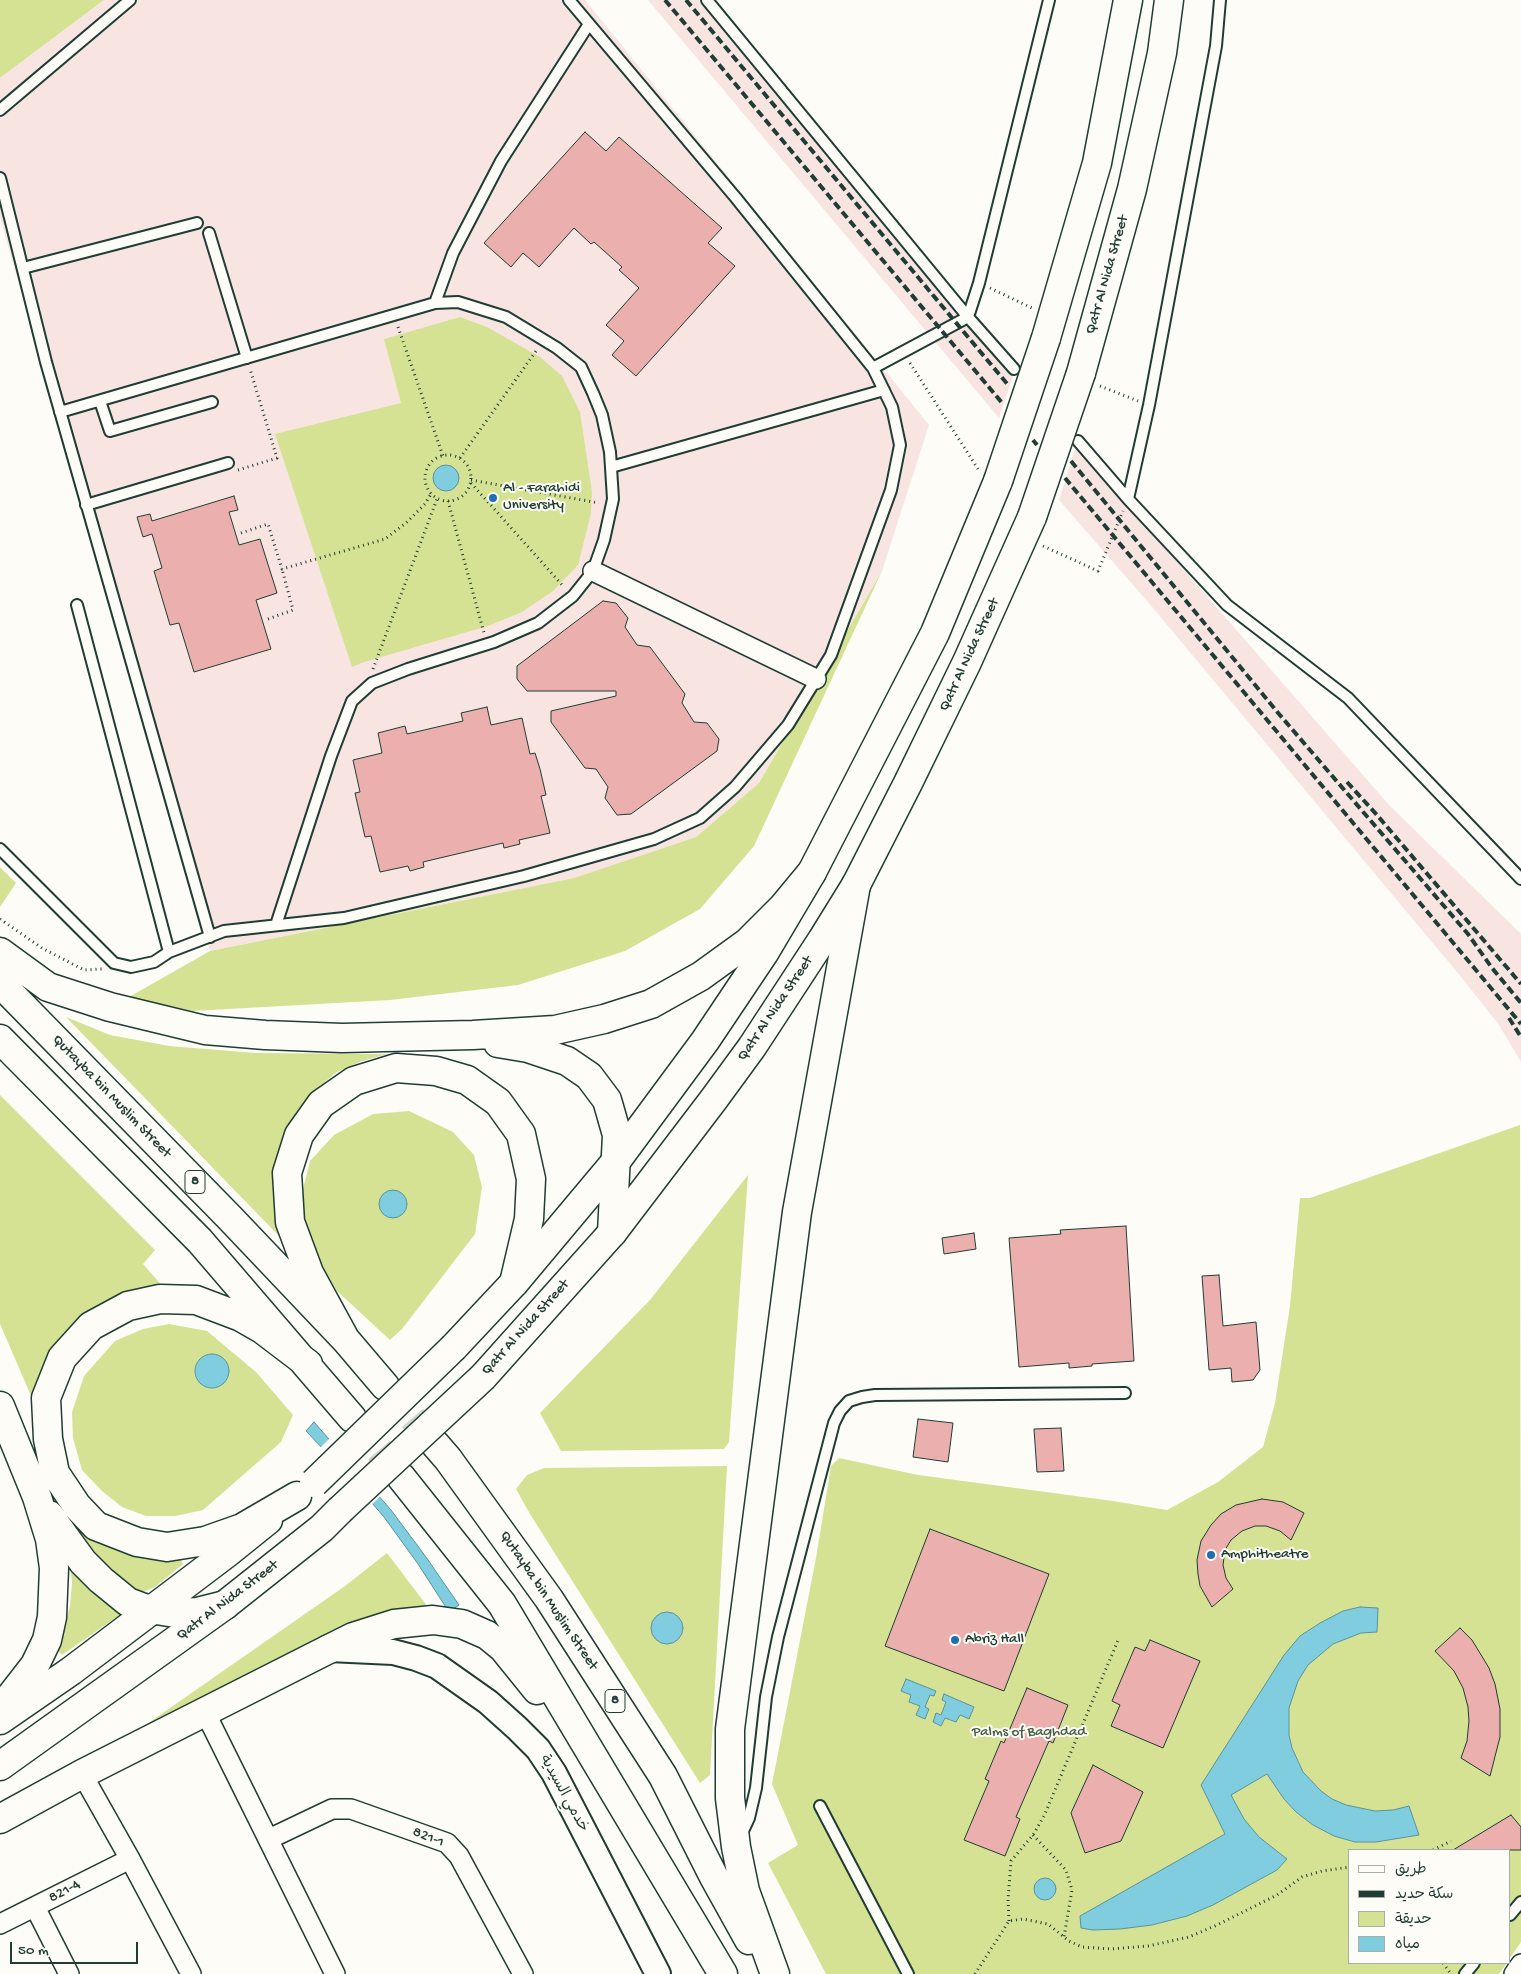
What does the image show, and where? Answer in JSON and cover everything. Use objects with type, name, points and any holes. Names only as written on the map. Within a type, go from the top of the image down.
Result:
[{"type":"main road","points":[[0,1720],[70,1672],[153,1610],[306,1489],[454,1347],[514,1283],[617,1160],[730,1005],[782,924],[812,872],[935,633],[988,475],[1046,338],[1097,163],[1128,0]]},
{"type":"main road","name":"Qatr Al Nida Street","points":[[0,1766],[225,1605],[322,1528],[483,1377],[612,1233],[676,1151],[752,1047],[818,947],[856,885],[968,662],[1032,517],[1089,379],[1162,53],[1169,0]]},
{"type":"main road","points":[[0,952],[48,987],[110,1007],[205,1030],[342,1038],[555,1030],[604,1019],[651,1004],[701,976],[748,942],[783,907],[812,872]]},
{"type":"main road","points":[[775,1974],[745,1891],[736,1847],[730,1798],[731,1720],[797,1212],[856,885]]},
{"type":"main road","name":"Qutayba bin Muslim Street","points":[[0,982],[230,1218],[345,1339],[385,1386]]},
{"type":"main road","points":[[454,1035],[528,1048],[568,1061],[589,1076],[607,1100],[617,1135],[612,1233]]},
{"type":"main road","points":[[0,1039],[200,1241],[308,1364],[352,1418]]},
{"type":"main road","points":[[345,1339],[309,1273],[290,1222],[287,1173],[298,1135],[321,1104],[354,1081],[396,1068],[436,1071],[467,1080],[498,1102],[520,1134],[531,1179],[529,1219],[514,1283]]},
{"type":"main road","points":[[306,1489],[242,1528],[205,1541],[167,1547],[136,1542],[96,1526],[77,1506],[55,1473],[48,1439],[46,1398],[62,1358],[91,1326],[128,1306],[160,1299],[196,1300],[241,1317],[262,1329],[308,1364]]},
{"type":"main road","points":[[0,1406],[37,1498],[50,1539],[54,1568],[52,1617],[47,1640],[35,1665],[0,1710]]},
{"type":"main road","name":"Qutayba bin Muslim Street","points":[[435,1444],[448,1459],[549,1599],[663,1776],[714,1877],[768,1974]]},
{"type":"main road","points":[[401,1477],[502,1604],[723,1974]]},
{"type":"main road","points":[[37,1498],[71,1547],[101,1580],[128,1602],[144,1608],[175,1613],[197,1612],[225,1605]]},
{"type":"main road","points":[[0,1819],[82,1774],[353,1637],[394,1624],[433,1620],[462,1624],[487,1635],[503,1648],[604,1775]]},
{"type":"street","points":[[593,571],[816,679]]},
{"type":"street","name":"خدمي السيدية","points":[[329,1649],[393,1652],[437,1666],[488,1702],[517,1728],[538,1749],[554,1773],[658,1974]]},
{"type":"street","points":[[205,1712],[335,1974]]},
{"type":"street","points":[[82,1774],[191,1974]]},
{"type":"street","name":"821-1","points":[[269,1839],[332,1810],[351,1810],[447,1843],[459,1856],[523,1974]]},
{"type":"street","name":"821-4","points":[[0,1924],[130,1859]]},
{"type":"street","points":[[35,1907],[69,1974]]},
{"type":"street","points":[[1514,1974],[1521,1964]]},
{"type":"lane","points":[[0,110],[130,0]]},
{"type":"lane","points":[[0,849],[114,963],[131,967],[154,962],[169,952],[224,931],[344,918],[524,876],[654,839],[700,818],[734,787],[788,725],[831,655],[892,490],[900,445],[892,407],[873,368],[736,198],[569,0]]},
{"type":"lane","points":[[707,0],[968,318],[1014,369]]},
{"type":"lane","points":[[873,368],[968,318],[979,283],[1049,0]]},
{"type":"lane","points":[[1128,500],[1149,405],[1214,56],[1220,0]]},
{"type":"lane","points":[[435,303],[453,254],[501,161],[589,24]]},
{"type":"lane","points":[[0,178],[60,412],[210,937]]},
{"type":"lane","points":[[22,268],[197,222]]},
{"type":"lane","points":[[210,234],[247,358]]},
{"type":"lane","points":[[60,412],[435,303],[458,302],[506,317],[544,340],[581,367],[602,415],[610,452],[611,505],[604,540],[593,571],[573,596],[538,622],[487,644],[408,669],[372,683],[352,702],[325,774],[276,925]]},
{"type":"lane","points":[[611,467],[884,390]]},
{"type":"lane","points":[[100,401],[110,431],[212,402]]},
{"type":"lane","points":[[1078,441],[1128,500],[1227,605],[1348,698],[1521,880]]},
{"type":"lane","points":[[86,505],[228,463]]},
{"type":"lane","points":[[77,605],[169,952]]},
{"type":"lane","points":[[736,1847],[749,1818],[756,1788],[766,1697],[778,1637],[834,1423],[840,1411],[849,1401],[862,1396],[875,1395],[1125,1393]]},
{"type":"lane","points":[[820,1806],[908,1974]]},
{"type":"lane","points":[[1511,1914],[1521,1902]]},
{"type":"lane","points":[[1465,1974],[1473,1964]]},
{"type":"path","points":[[993,290],[1036,310]]},
{"type":"path","points":[[394,315],[443,456]]},
{"type":"path","points":[[460,458],[544,340]]},
{"type":"path","points":[[903,352],[988,475]]},
{"type":"path","points":[[228,463],[230,472],[277,458],[247,358]]},
{"type":"path","points":[[1089,379],[1139,401]]},
{"type":"path","points":[[443,456],[460,458],[466,462],[471,471],[471,482],[468,492],[460,498],[448,501],[437,499],[431,494],[426,485],[425,475],[429,465],[437,458],[443,456]]},
{"type":"path","points":[[471,482],[611,505]]},
{"type":"path","points":[[471,482],[573,596]]},
{"type":"path","points":[[282,569],[385,538],[425,504],[431,494]]},
{"type":"path","points":[[365,689],[437,499]]},
{"type":"path","points":[[1042,546],[1098,571],[1128,500]]},
{"type":"path","points":[[448,501],[487,644]]},
{"type":"path","points":[[241,533],[268,524],[293,610],[268,619]]},
{"type":"path","points":[[0,919],[42,948],[84,970],[103,969],[114,963]]},
{"type":"path","points":[[975,1974],[1010,1920],[1008,1900],[1011,1861],[1033,1835],[1044,1816],[1119,1638]]},
{"type":"path","points":[[1033,1835],[1066,1870],[1072,1890],[1064,1937]]},
{"type":"path","points":[[1435,1849],[1451,1841]]},
{"type":"path","points":[[1010,1920],[1023,1919],[1048,1924],[1064,1937],[1082,1947],[1111,1949],[1148,1946],[1189,1937],[1217,1925],[1277,1895],[1302,1877],[1322,1871],[1348,1867]]},
{"type":"shaded area","name":"Al - Farahidi University","points":[[104,0],[585,0],[929,425],[882,571],[759,783],[696,837],[574,878],[210,951],[0,218],[0,78]]},
{"type":"shaded area","points":[[648,0],[699,0],[1013,376],[999,418]]},
{"type":"shaded area","points":[[1076,446],[1389,805],[1521,934],[1521,1062],[1499,1025],[1462,978],[1148,602],[1059,500]]},
{"type":"green space","points":[[0,0],[104,0],[0,78]]},
{"type":"green space","points":[[460,317],[487,327],[540,357],[562,376],[580,412],[592,492],[591,513],[578,565],[553,591],[522,612],[488,626],[352,667],[275,434],[401,403],[384,339]]},
{"type":"green space","points":[[882,571],[754,846],[700,909],[625,951],[518,985],[390,1000],[193,1011],[129,997],[210,951],[574,878],[696,837],[759,783]]},
{"type":"green space","points":[[0,867],[16,883],[0,907]]},
{"type":"green space","points":[[66,1017],[110,1035],[169,1046],[256,1053],[388,1054],[362,1061],[337,1072],[316,1089],[298,1110],[284,1133],[276,1159],[273,1186],[275,1213],[282,1239]]},
{"type":"green space","points":[[0,1095],[155,1250],[143,1264],[164,1288],[100,1307],[73,1324],[52,1350],[32,1398],[0,1324]]},
{"type":"green space","points":[[409,1111],[453,1132],[474,1155],[482,1187],[475,1234],[402,1329],[390,1340],[337,1291],[310,1244],[302,1219],[301,1197],[310,1161],[334,1135],[373,1114]]},
{"type":"green space","name":"Palms of Baghdad","points":[[1520,1125],[1521,1942],[1511,1957],[1511,1849],[1348,1849],[1348,1964],[1506,1964],[1499,1974],[826,1974],[768,1863],[798,1845],[772,1784],[816,1558],[831,1466],[839,1458],[918,1475],[1167,1510],[1218,1482],[1263,1447],[1275,1403],[1290,1306],[1300,1198],[1310,1198]]},
{"type":"green space","points":[[748,1175],[729,1442],[724,1449],[561,1451],[540,1413],[650,1300]]},
{"type":"green space","points":[[169,1324],[207,1331],[256,1372],[293,1415],[281,1442],[203,1510],[175,1516],[146,1516],[122,1507],[102,1491],[82,1470],[73,1438],[72,1412],[84,1376],[115,1341],[143,1329]]},
{"type":"green space","points":[[727,1466],[710,1775],[700,1783],[516,1489],[527,1475],[544,1468]]},
{"type":"green space","points":[[66,1513],[126,1550],[150,1558],[181,1560],[183,1564],[155,1587],[137,1594],[114,1578],[65,1518]]},
{"type":"green space","points":[[387,1553],[434,1615],[114,1747],[345,1586]]},
{"type":"green space","points":[[70,1562],[124,1612],[62,1655],[58,1651],[70,1606],[72,1583]]},
{"type":"water","points":[[446,465],[455,469],[459,478],[455,487],[446,491],[437,487],[433,478],[437,469]]},
{"type":"water","points":[[393,1190],[403,1194],[407,1204],[403,1214],[393,1218],[383,1214],[379,1204],[383,1194]]},
{"type":"water","points":[[212,1354],[224,1359],[229,1371],[224,1383],[212,1388],[200,1383],[195,1371],[200,1359]]},
{"type":"water","points":[[314,1422],[391,1510],[459,1605],[449,1612],[418,1564],[384,1517],[306,1431]]},
{"type":"water","points":[[1360,1607],[1378,1608],[1377,1632],[1361,1633],[1333,1644],[1308,1665],[1298,1681],[1289,1708],[1289,1735],[1292,1748],[1303,1772],[1321,1791],[1332,1799],[1346,1805],[1375,1811],[1393,1810],[1409,1806],[1419,1835],[1376,1842],[1355,1842],[1334,1836],[1313,1825],[1296,1812],[1284,1799],[1267,1774],[1231,1795],[1244,1819],[1259,1837],[1287,1859],[1277,1870],[1213,1905],[1187,1916],[1152,1925],[1120,1929],[1093,1930],[1081,1928],[1080,1916],[1225,1834],[1201,1785],[1284,1655],[1300,1636],[1343,1611]]},
{"type":"water","points":[[667,1612],[679,1616],[683,1628],[679,1640],[667,1644],[655,1640],[651,1628],[655,1616]]},
{"type":"water","points":[[906,1679],[936,1691],[934,1696],[930,1695],[925,1707],[929,1709],[925,1719],[916,1715],[920,1706],[909,1702],[911,1695],[901,1691]]},
{"type":"water","points":[[944,1694],[974,1707],[969,1719],[960,1715],[956,1722],[945,1718],[941,1726],[933,1722],[936,1713],[941,1715],[946,1702],[942,1700]]},
{"type":"water","points":[[1045,1878],[1053,1881],[1056,1889],[1053,1897],[1045,1900],[1037,1897],[1034,1889],[1037,1881]]},
{"type":"pier","points":[[331,1437],[382,1495],[370,1506],[319,1449]]},
{"type":"building","points":[[585,132],[606,151],[619,137],[722,228],[708,243],[735,266],[636,376],[612,355],[624,341],[606,325],[639,288],[619,270],[622,267],[594,242],[591,244],[574,228],[539,267],[523,253],[511,267],[484,243]]},
{"type":"building","points":[[234,496],[238,510],[229,512],[239,545],[260,539],[277,593],[256,600],[271,649],[194,672],[179,623],[170,625],[154,571],[162,568],[152,534],[143,537],[137,517],[150,514],[152,521]]},
{"type":"building","points":[[603,601],[616,603],[628,618],[625,627],[637,645],[650,647],[685,694],[682,703],[694,722],[707,723],[719,739],[717,751],[631,814],[617,815],[605,798],[608,787],[596,769],[585,768],[551,722],[551,711],[616,696],[616,691],[527,691],[517,679],[517,666]]},
{"type":"building","points":[[487,707],[491,725],[522,718],[530,754],[535,753],[540,769],[546,795],[541,796],[550,833],[519,840],[520,844],[504,848],[503,843],[423,862],[424,867],[410,871],[408,866],[380,872],[371,836],[365,837],[355,793],[360,792],[353,760],[382,753],[378,733],[405,726],[407,734],[463,721],[461,713]]},
{"type":"building","points":[[1126,1226],[1134,1361],[1092,1364],[1092,1366],[1069,1368],[1069,1363],[1019,1367],[1009,1238],[1061,1234],[1060,1230]]},
{"type":"building","points":[[974,1233],[976,1249],[944,1254],[942,1238]]},
{"type":"building","points":[[1219,1275],[1223,1326],[1256,1322],[1260,1370],[1253,1380],[1232,1382],[1231,1368],[1209,1370],[1202,1276]]},
{"type":"building","points":[[918,1419],[953,1423],[948,1462],[913,1457]]},
{"type":"building","points":[[1061,1428],[1064,1471],[1037,1472],[1034,1429]]},
{"type":"building","name":"Amphitheatre","points":[[1262,1499],[1283,1502],[1304,1513],[1291,1540],[1280,1531],[1266,1526],[1255,1526],[1242,1531],[1231,1540],[1225,1550],[1223,1565],[1226,1578],[1233,1589],[1212,1607],[1200,1586],[1198,1574],[1197,1560],[1201,1541],[1221,1514],[1236,1505]]},
{"type":"building","points":[[930,1529],[1049,1574],[1004,1691],[885,1646]]},
{"type":"building","points":[[1460,1628],[1472,1640],[1489,1668],[1495,1684],[1500,1709],[1500,1737],[1490,1776],[1461,1758],[1467,1741],[1468,1707],[1463,1688],[1454,1671],[1435,1651]]},
{"type":"building","points":[[1150,1640],[1200,1661],[1163,1748],[1111,1726],[1120,1705],[1112,1701],[1135,1647],[1145,1651]]},
{"type":"building","points":[[1027,1688],[1068,1705],[1053,1743],[1049,1741],[1016,1817],[1020,1819],[1005,1856],[964,1840],[989,1781],[985,1779],[1001,1741],[1004,1743]]},
{"type":"building","points":[[1093,1765],[1143,1792],[1121,1841],[1085,1853],[1071,1813]]},
{"type":"building","points":[[1511,1815],[1521,1827],[1521,1850],[1455,1849]]},
{"type":"tunnel","points":[[385,1386],[435,1444]]},
{"type":"tunnel","points":[[352,1418],[401,1477]]},
{"type":"railway","points":[[665,0],[1003,404]]},
{"type":"railway","points":[[686,0],[1009,386]]},
{"type":"railway","points":[[1033,440],[1037,445]]},
{"type":"railway","points":[[1071,461],[1279,714],[1468,934],[1492,968],[1521,1003]]},
{"type":"railway","points":[[1065,478],[1521,1024]]},
{"type":"railway","points":[[1347,782],[1521,984]]},
{"type":"railway","points":[[1509,1018],[1521,1037]]},
{"type":"place","name":"Al - Farahidi University","points":[[493,498]]},
{"type":"place","name":"Amphitheatre","points":[[1211,1555]]},
{"type":"place","name":"Abriz Hall","points":[[955,1640]]}]
